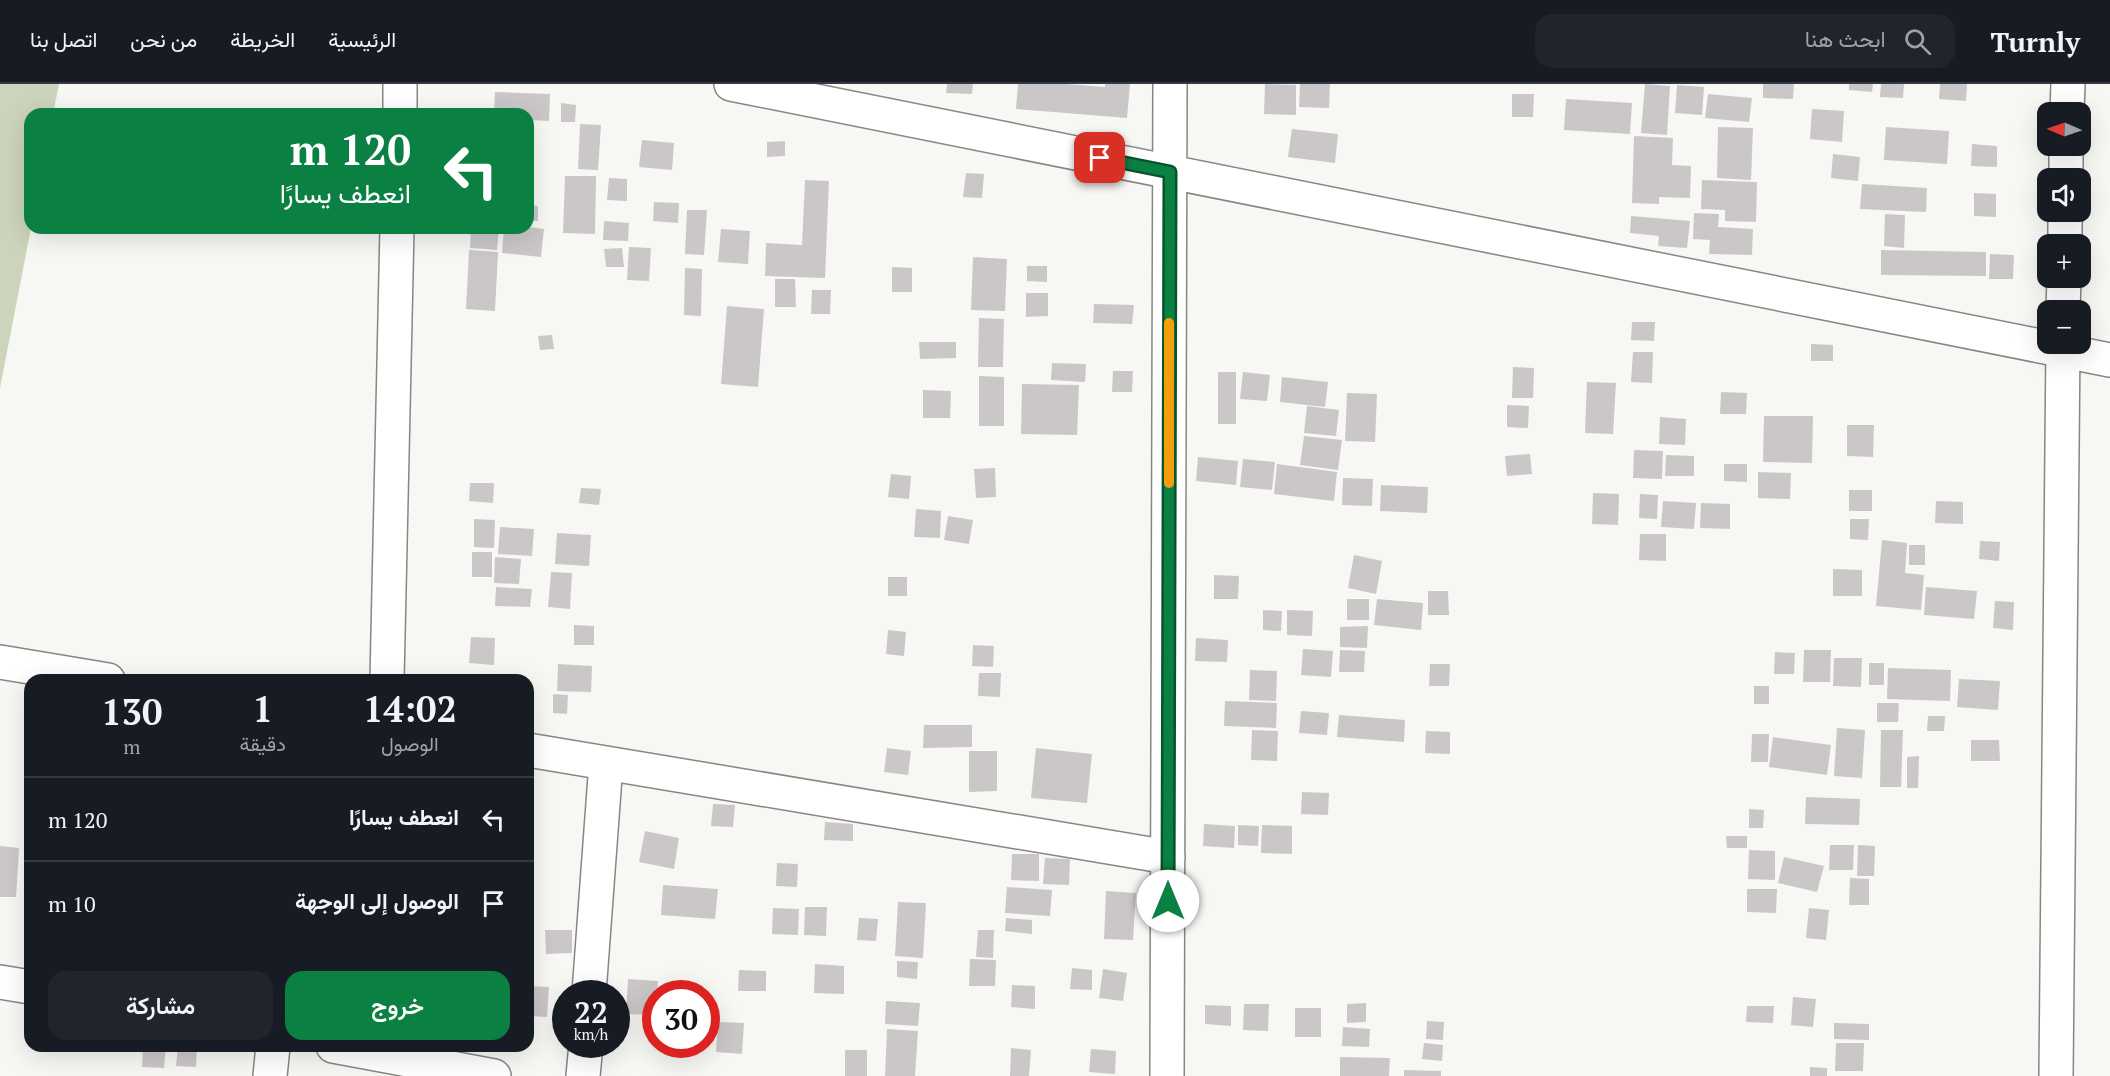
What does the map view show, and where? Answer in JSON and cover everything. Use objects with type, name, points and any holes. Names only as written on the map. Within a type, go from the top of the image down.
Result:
[{"type":"street","points":[[399,108],[400,84]]},
{"type":"street","points":[[731,84],[2037,342]]},
{"type":"street","points":[[1167,1076],[1170,84]]},
{"type":"street","points":[[2067,102],[2068,84]]},
{"type":"street","points":[[387,674],[397,234]]},
{"type":"street","points":[[2056,1076],[2063,354]]},
{"type":"street","points":[[2088,354],[2110,360]]},
{"type":"street","points":[[0,662],[72,674]]},
{"type":"street","points":[[534,751],[1168,857]]},
{"type":"street","points":[[590,980],[606,763]]},
{"type":"street","points":[[0,982],[24,986]]},
{"type":"street","points":[[270,1076],[272,1052]]},
{"type":"street","points":[[365,1052],[494,1076]]},
{"type":"street","points":[[583,1076],[585,1058]]},
{"type":"green space","points":[[0,84],[59,84],[54,108],[24,108],[24,234],[30,234],[0,388]]},
{"type":"building","points":[[947,84],[973,84],[972,94],[946,93]]},
{"type":"building","points":[[1018,84],[1105,87],[1105,84],[1130,84],[1127,118],[1016,109]]},
{"type":"building","points":[[1265,84],[1296,85],[1296,115],[1264,114]]},
{"type":"building","points":[[1300,84],[1330,84],[1329,108],[1299,107]]},
{"type":"building","points":[[1645,84],[1670,86],[1667,135],[1641,133]]},
{"type":"building","points":[[1763,84],[1794,84],[1793,99],[1763,98]]},
{"type":"building","points":[[1849,84],[1873,84],[1872,92],[1849,90]]},
{"type":"building","points":[[1881,84],[1904,84],[1903,98],[1880,97]]},
{"type":"building","points":[[1940,84],[1967,84],[1966,101],[1939,99]]},
{"type":"building","points":[[1677,85],[1704,87],[1702,115],[1675,113]]},
{"type":"building","points":[[495,92],[550,94],[549,121],[534,120],[534,108],[494,108]]},
{"type":"building","points":[[1512,94],[1534,94],[1533,117],[1512,117]]},
{"type":"building","points":[[1708,94],[1752,98],[1749,122],[1705,118]]},
{"type":"building","points":[[1566,99],[1632,103],[1630,134],[1564,130]]},
{"type":"building","points":[[561,103],[576,105],[575,122],[561,122]]},
{"type":"building","points":[[1812,109],[1844,111],[1842,142],[1810,139]]},
{"type":"building","points":[[580,124],[601,125],[598,170],[578,169]]},
{"type":"building","points":[[1718,127],[1753,128],[1751,180],[1717,178]]},
{"type":"building","points":[[1886,127],[1949,131],[1947,164],[1884,160]]},
{"type":"building","points":[[1292,129],[1338,134],[1335,163],[1288,157]]},
{"type":"building","points":[[1634,136],[1673,138],[1672,165],[1691,166],[1690,198],[1659,197],[1659,204],[1632,203]]},
{"type":"building","points":[[642,140],[674,143],[672,170],[639,167]]},
{"type":"building","points":[[785,141],[785,156],[767,157],[767,142]]},
{"type":"building","points":[[1972,144],[1997,146],[1997,167],[1971,166]]},
{"type":"building","points":[[1833,154],[1860,157],[1858,181],[1831,178]]},
{"type":"building","points":[[966,173],[984,174],[982,198],[963,197]]},
{"type":"building","points":[[565,176],[596,176],[595,234],[563,233]]},
{"type":"building","points":[[609,178],[627,179],[627,201],[607,200]]},
{"type":"building","points":[[805,180],[829,181],[825,278],[765,276],[766,243],[802,245]]},
{"type":"building","points":[[1702,180],[1757,182],[1756,222],[1725,221],[1725,210],[1701,209]]},
{"type":"building","points":[[1862,184],[1927,188],[1926,212],[1860,209]]},
{"type":"building","points":[[1974,193],[1996,194],[1996,217],[1974,216]]},
{"type":"building","points":[[654,202],[679,203],[678,223],[653,221]]},
{"type":"building","points":[[534,206],[538,206],[538,221],[534,221]]},
{"type":"building","points":[[687,210],[707,210],[704,255],[685,254]]},
{"type":"building","points":[[1694,213],[1719,214],[1718,227],[1753,229],[1752,255],[1709,254],[1710,240],[1693,239]]},
{"type":"building","points":[[1885,214],[1905,215],[1904,248],[1884,246]]},
{"type":"building","points":[[1631,216],[1690,221],[1687,248],[1658,246],[1659,236],[1630,233]]},
{"type":"building","points":[[604,221],[629,223],[628,241],[603,240]]},
{"type":"building","points":[[534,228],[544,229],[541,257],[502,253],[504,234],[534,234]]},
{"type":"building","points":[[721,229],[750,231],[748,264],[718,262]]},
{"type":"building","points":[[471,234],[498,234],[497,250],[470,248]]},
{"type":"building","points":[[629,247],[651,248],[649,281],[627,280]]},
{"type":"building","points":[[622,248],[624,267],[606,267],[604,249]]},
{"type":"building","points":[[469,250],[498,252],[495,311],[466,309]]},
{"type":"building","points":[[1881,250],[1986,252],[1986,276],[1881,275]]},
{"type":"building","points":[[1990,254],[2014,255],[2013,279],[1989,279]]},
{"type":"building","points":[[973,257],[1007,259],[1005,311],[971,310]]},
{"type":"building","points":[[1027,266],[1047,266],[1047,282],[1027,281]]},
{"type":"building","points":[[892,267],[912,268],[912,292],[892,292]]},
{"type":"building","points":[[685,268],[702,269],[701,316],[684,315]]},
{"type":"building","points":[[775,279],[795,279],[796,307],[775,307]]},
{"type":"building","points":[[812,290],[831,290],[830,314],[811,314]]},
{"type":"building","points":[[1026,293],[1048,293],[1048,316],[1026,317]]},
{"type":"building","points":[[1094,304],[1134,305],[1132,324],[1093,323]]},
{"type":"building","points":[[727,306],[764,309],[758,387],[721,384]]},
{"type":"building","points":[[979,318],[1004,319],[1003,367],[978,367]]},
{"type":"building","points":[[1632,322],[1655,322],[1654,341],[1631,340]]},
{"type":"building","points":[[552,335],[554,349],[540,350],[538,336]]},
{"type":"building","points":[[919,342],[956,342],[956,358],[920,359]]},
{"type":"building","points":[[1811,344],[1833,345],[1833,361],[1811,361]]},
{"type":"building","points":[[1633,352],[1653,352],[1652,383],[1631,382]]},
{"type":"building","points":[[1052,363],[1086,364],[1085,382],[1051,380]]},
{"type":"building","points":[[1513,367],[1534,368],[1533,398],[1512,398]]},
{"type":"building","points":[[1113,371],[1133,371],[1132,392],[1112,392]]},
{"type":"building","points":[[1218,372],[1236,372],[1236,424],[1218,424]]},
{"type":"building","points":[[1243,372],[1270,375],[1267,401],[1240,399]]},
{"type":"building","points":[[979,376],[1004,377],[1004,426],[979,426]]},
{"type":"building","points":[[1282,377],[1328,382],[1325,407],[1280,402]]},
{"type":"building","points":[[1587,382],[1616,383],[1613,434],[1585,433]]},
{"type":"building","points":[[1022,384],[1079,385],[1077,435],[1021,434]]},
{"type":"building","points":[[923,390],[951,391],[950,418],[923,418]]},
{"type":"building","points":[[1721,392],[1747,393],[1746,414],[1720,414]]},
{"type":"building","points":[[1347,393],[1377,394],[1375,442],[1345,441]]},
{"type":"building","points":[[1507,405],[1529,406],[1528,428],[1507,427]]},
{"type":"building","points":[[1307,406],[1339,410],[1336,436],[1304,433]]},
{"type":"building","points":[[1764,416],[1813,416],[1812,463],[1763,462]]},
{"type":"building","points":[[1660,417],[1686,419],[1685,445],[1659,444]]},
{"type":"building","points":[[1847,425],[1874,425],[1873,457],[1847,456]]},
{"type":"building","points":[[1304,436],[1342,440],[1338,470],[1300,465]]},
{"type":"building","points":[[1634,450],[1663,451],[1662,479],[1633,478]]},
{"type":"building","points":[[1530,454],[1532,474],[1507,476],[1505,456]]},
{"type":"building","points":[[1666,455],[1694,456],[1694,476],[1665,476]]},
{"type":"building","points":[[1198,457],[1238,461],[1236,485],[1196,481]]},
{"type":"building","points":[[1243,459],[1275,462],[1272,490],[1240,487]]},
{"type":"building","points":[[1277,464],[1337,472],[1334,501],[1274,494]]},
{"type":"building","points":[[1724,464],[1747,464],[1747,482],[1724,481]]},
{"type":"building","points":[[995,468],[996,497],[976,498],[974,469]]},
{"type":"building","points":[[1758,472],[1791,473],[1790,499],[1758,498]]},
{"type":"building","points":[[891,474],[911,476],[909,499],[888,497]]},
{"type":"building","points":[[1343,478],[1373,479],[1372,506],[1342,505]]},
{"type":"building","points":[[470,483],[494,483],[493,503],[469,501]]},
{"type":"building","points":[[1381,485],[1428,487],[1427,513],[1380,511]]},
{"type":"building","points":[[581,488],[601,489],[599,505],[579,503]]},
{"type":"building","points":[[1849,490],[1872,490],[1872,511],[1849,511]]},
{"type":"building","points":[[1593,493],[1619,494],[1618,525],[1592,524]]},
{"type":"building","points":[[1640,494],[1658,495],[1657,519],[1639,518]]},
{"type":"building","points":[[1663,501],[1696,503],[1694,529],[1661,527]]},
{"type":"building","points":[[1936,501],[1963,502],[1963,524],[1935,523]]},
{"type":"building","points":[[1701,503],[1730,504],[1730,529],[1700,528]]},
{"type":"building","points":[[916,509],[941,511],[940,538],[914,537]]},
{"type":"building","points":[[948,516],[973,520],[969,544],[944,540]]},
{"type":"building","points":[[474,519],[495,520],[494,548],[474,547]]},
{"type":"building","points":[[1850,519],[1869,519],[1868,540],[1850,539]]},
{"type":"building","points":[[500,527],[534,529],[532,556],[498,554]]},
{"type":"building","points":[[557,533],[591,535],[589,566],[555,564]]},
{"type":"building","points":[[1640,534],[1666,534],[1666,561],[1639,560]]},
{"type":"building","points":[[1882,540],[1907,543],[1905,573],[1924,575],[1921,610],[1876,606]]},
{"type":"building","points":[[1980,541],[2000,542],[1999,561],[1979,559]]},
{"type":"building","points":[[1909,545],[1925,545],[1925,565],[1909,565]]},
{"type":"building","points":[[472,552],[492,552],[492,577],[472,577]]},
{"type":"building","points":[[1354,555],[1382,561],[1376,594],[1348,588]]},
{"type":"building","points":[[495,557],[521,559],[519,584],[494,583]]},
{"type":"building","points":[[1833,569],[1862,570],[1862,596],[1833,596]]},
{"type":"building","points":[[551,572],[572,573],[570,609],[548,607]]},
{"type":"building","points":[[1214,575],[1239,576],[1238,599],[1214,599]]},
{"type":"building","points":[[888,577],[907,577],[907,596],[888,596]]},
{"type":"building","points":[[496,587],[532,589],[530,607],[495,606]]},
{"type":"building","points":[[1926,587],[1977,591],[1974,619],[1924,615]]},
{"type":"building","points":[[1428,591],[1448,591],[1449,615],[1428,615]]},
{"type":"building","points":[[1347,599],[1369,599],[1369,620],[1347,620]]},
{"type":"building","points":[[1377,599],[1423,603],[1421,630],[1374,625]]},
{"type":"building","points":[[1995,601],[2014,602],[2013,630],[1993,628]]},
{"type":"building","points":[[1263,610],[1282,611],[1281,631],[1263,630]]},
{"type":"building","points":[[1287,610],[1313,611],[1312,636],[1287,635]]},
{"type":"building","points":[[574,625],[594,626],[594,645],[574,645]]},
{"type":"building","points":[[1368,626],[1367,648],[1340,647],[1340,627]]},
{"type":"building","points":[[888,630],[906,632],[904,656],[886,654]]},
{"type":"building","points":[[471,637],[495,638],[494,665],[469,663]]},
{"type":"building","points":[[1196,638],[1228,640],[1227,662],[1195,661]]},
{"type":"building","points":[[973,645],[994,646],[993,667],[972,666]]},
{"type":"building","points":[[1303,649],[1333,651],[1331,677],[1301,675]]},
{"type":"building","points":[[1340,650],[1365,651],[1364,672],[1339,672]]},
{"type":"building","points":[[1804,650],[1831,650],[1830,682],[1803,682]]},
{"type":"building","points":[[1775,652],[1795,653],[1794,674],[1774,674]]},
{"type":"building","points":[[1834,658],[1862,658],[1861,687],[1833,686]]},
{"type":"building","points":[[1869,663],[1884,663],[1884,685],[1869,685]]},
{"type":"building","points":[[558,664],[592,666],[591,692],[557,691]]},
{"type":"building","points":[[1430,664],[1450,664],[1449,686],[1429,686]]},
{"type":"building","points":[[1888,668],[1951,670],[1950,701],[1887,699]]},
{"type":"building","points":[[1250,670],[1277,671],[1276,701],[1249,700]]},
{"type":"building","points":[[979,673],[1001,673],[1000,697],[978,696]]},
{"type":"building","points":[[1959,679],[2000,681],[1998,710],[1957,707]]},
{"type":"building","points":[[1754,686],[1769,686],[1769,704],[1754,704]]},
{"type":"building","points":[[553,694],[568,695],[567,714],[553,713]]},
{"type":"building","points":[[1225,701],[1277,703],[1276,728],[1224,726]]},
{"type":"building","points":[[1877,703],[1899,703],[1898,722],[1877,722]]},
{"type":"building","points":[[1301,711],[1329,713],[1327,735],[1299,733]]},
{"type":"building","points":[[1339,715],[1405,720],[1404,742],[1337,737]]},
{"type":"building","points":[[1928,716],[1945,716],[1944,731],[1927,731]]},
{"type":"building","points":[[924,725],[972,725],[972,747],[923,748]]},
{"type":"building","points":[[1837,728],[1865,730],[1862,778],[1834,776]]},
{"type":"building","points":[[1252,730],[1278,731],[1277,761],[1251,760]]},
{"type":"building","points":[[1881,730],[1903,730],[1901,787],[1880,787]]},
{"type":"building","points":[[1426,731],[1450,732],[1450,754],[1425,753]]},
{"type":"building","points":[[1752,734],[1769,734],[1768,762],[1751,762]]},
{"type":"building","points":[[1773,737],[1831,745],[1827,775],[1769,767]]},
{"type":"building","points":[[1971,740],[1999,740],[2000,761],[1971,761]]},
{"type":"building","points":[[887,748],[911,751],[908,775],[884,772]]},
{"type":"building","points":[[1036,748],[1092,754],[1087,803],[1031,798]]},
{"type":"building","points":[[969,751],[997,751],[997,791],[969,792]]},
{"type":"building","points":[[1919,756],[1918,788],[1907,788],[1907,757]]},
{"type":"building","points":[[1302,792],[1329,793],[1328,815],[1301,814]]},
{"type":"building","points":[[1806,797],[1860,799],[1859,825],[1805,824]]},
{"type":"building","points":[[713,804],[735,805],[733,827],[711,826]]},
{"type":"building","points":[[1749,809],[1764,810],[1763,828],[1749,828]]},
{"type":"building","points":[[825,822],[853,824],[853,841],[824,840]]},
{"type":"building","points":[[1204,824],[1235,826],[1234,848],[1203,846]]},
{"type":"building","points":[[1238,825],[1259,826],[1258,846],[1238,845]]},
{"type":"building","points":[[1262,825],[1292,826],[1292,854],[1261,853]]},
{"type":"building","points":[[645,831],[679,838],[674,869],[639,862]]},
{"type":"building","points":[[1726,836],[1747,836],[1747,848],[1727,848]]},
{"type":"building","points":[[1830,845],[1854,845],[1853,870],[1829,870]]},
{"type":"building","points":[[1858,845],[1875,846],[1874,876],[1857,876]]},
{"type":"building","points":[[0,846],[19,848],[16,897],[0,897]]},
{"type":"building","points":[[1749,850],[1775,851],[1775,880],[1748,879]]},
{"type":"building","points":[[1012,854],[1039,854],[1039,881],[1011,880]]},
{"type":"building","points":[[1784,857],[1824,866],[1817,892],[1778,883]]},
{"type":"building","points":[[1045,858],[1070,859],[1069,885],[1043,884]]},
{"type":"building","points":[[777,863],[798,864],[797,887],[776,886]]},
{"type":"building","points":[[1850,878],[1869,879],[1869,905],[1849,905]]},
{"type":"building","points":[[663,885],[718,889],[715,919],[661,915]]},
{"type":"building","points":[[1007,887],[1052,890],[1050,916],[1005,913]]},
{"type":"building","points":[[1747,889],[1777,889],[1776,913],[1747,912]]},
{"type":"building","points":[[1106,891],[1136,893],[1133,940],[1104,939]]},
{"type":"building","points":[[898,902],[926,903],[923,958],[895,956]]},
{"type":"building","points":[[805,907],[827,907],[826,936],[804,935]]},
{"type":"building","points":[[773,908],[799,909],[798,935],[772,934]]},
{"type":"building","points":[[1809,908],[1829,910],[1826,940],[1806,938]]},
{"type":"building","points":[[859,918],[878,919],[876,941],[857,940]]},
{"type":"building","points":[[1006,918],[1032,920],[1032,934],[1005,931]]},
{"type":"building","points":[[545,930],[572,930],[572,953],[546,954]]},
{"type":"building","points":[[978,930],[994,930],[993,958],[976,957]]},
{"type":"building","points":[[970,959],[996,960],[995,986],[969,986]]},
{"type":"building","points":[[897,961],[918,962],[917,979],[897,977]]},
{"type":"building","points":[[815,964],[844,966],[844,994],[814,993]]},
{"type":"building","points":[[1072,968],[1092,970],[1092,990],[1070,989]]},
{"type":"building","points":[[1103,969],[1127,973],[1123,1001],[1099,998]]},
{"type":"building","points":[[739,970],[766,971],[766,991],[738,991]]},
{"type":"building","points":[[628,979],[643,980],[642,1015],[630,1014],[630,980]]},
{"type":"building","points":[[1012,985],[1035,986],[1035,1009],[1011,1007]]},
{"type":"building","points":[[534,986],[549,987],[547,1017],[534,1016]]},
{"type":"building","points":[[1793,997],[1816,999],[1813,1027],[1791,1025]]},
{"type":"building","points":[[886,1001],[920,1003],[918,1026],[885,1024]]},
{"type":"building","points":[[1366,1003],[1366,1022],[1347,1023],[1347,1004]]},
{"type":"building","points":[[1244,1004],[1269,1004],[1268,1031],[1243,1030]]},
{"type":"building","points":[[1205,1005],[1231,1006],[1231,1026],[1205,1024]]},
{"type":"building","points":[[1747,1006],[1774,1006],[1773,1023],[1746,1022]]},
{"type":"building","points":[[1295,1008],[1321,1008],[1321,1037],[1295,1037]]},
{"type":"building","points":[[1427,1021],[1444,1022],[1443,1040],[1426,1039]]},
{"type":"building","points":[[720,1022],[744,1023],[742,1054],[720,1052]]},
{"type":"building","points":[[1834,1023],[1869,1024],[1869,1040],[1834,1039]]},
{"type":"building","points":[[1343,1027],[1370,1029],[1369,1047],[1342,1046]]},
{"type":"building","points":[[887,1029],[918,1031],[915,1076],[885,1076]]},
{"type":"building","points":[[1424,1043],[1443,1045],[1442,1061],[1422,1059]]},
{"type":"building","points":[[1836,1043],[1864,1043],[1863,1071],[1835,1071]]},
{"type":"building","points":[[1011,1048],[1031,1050],[1029,1076],[1010,1076]]},
{"type":"building","points":[[1091,1049],[1116,1051],[1115,1074],[1089,1072]]},
{"type":"building","points":[[845,1050],[867,1050],[867,1076],[845,1076]]},
{"type":"building","points":[[143,1052],[165,1052],[164,1068],[142,1067]]},
{"type":"building","points":[[177,1052],[197,1052],[196,1067],[176,1066]]},
{"type":"building","points":[[1340,1057],[1390,1058],[1389,1076],[1340,1076]]},
{"type":"building","points":[[1810,1067],[1827,1068],[1827,1076],[1810,1076]]},
{"type":"building","points":[[1404,1070],[1441,1071],[1441,1076],[1404,1076]]},
{"type":"slow traffic","points":[[1169,323],[1169,483]]},
{"type":"route","points":[[1100,158],[1170,172],[1168,901]]}]
